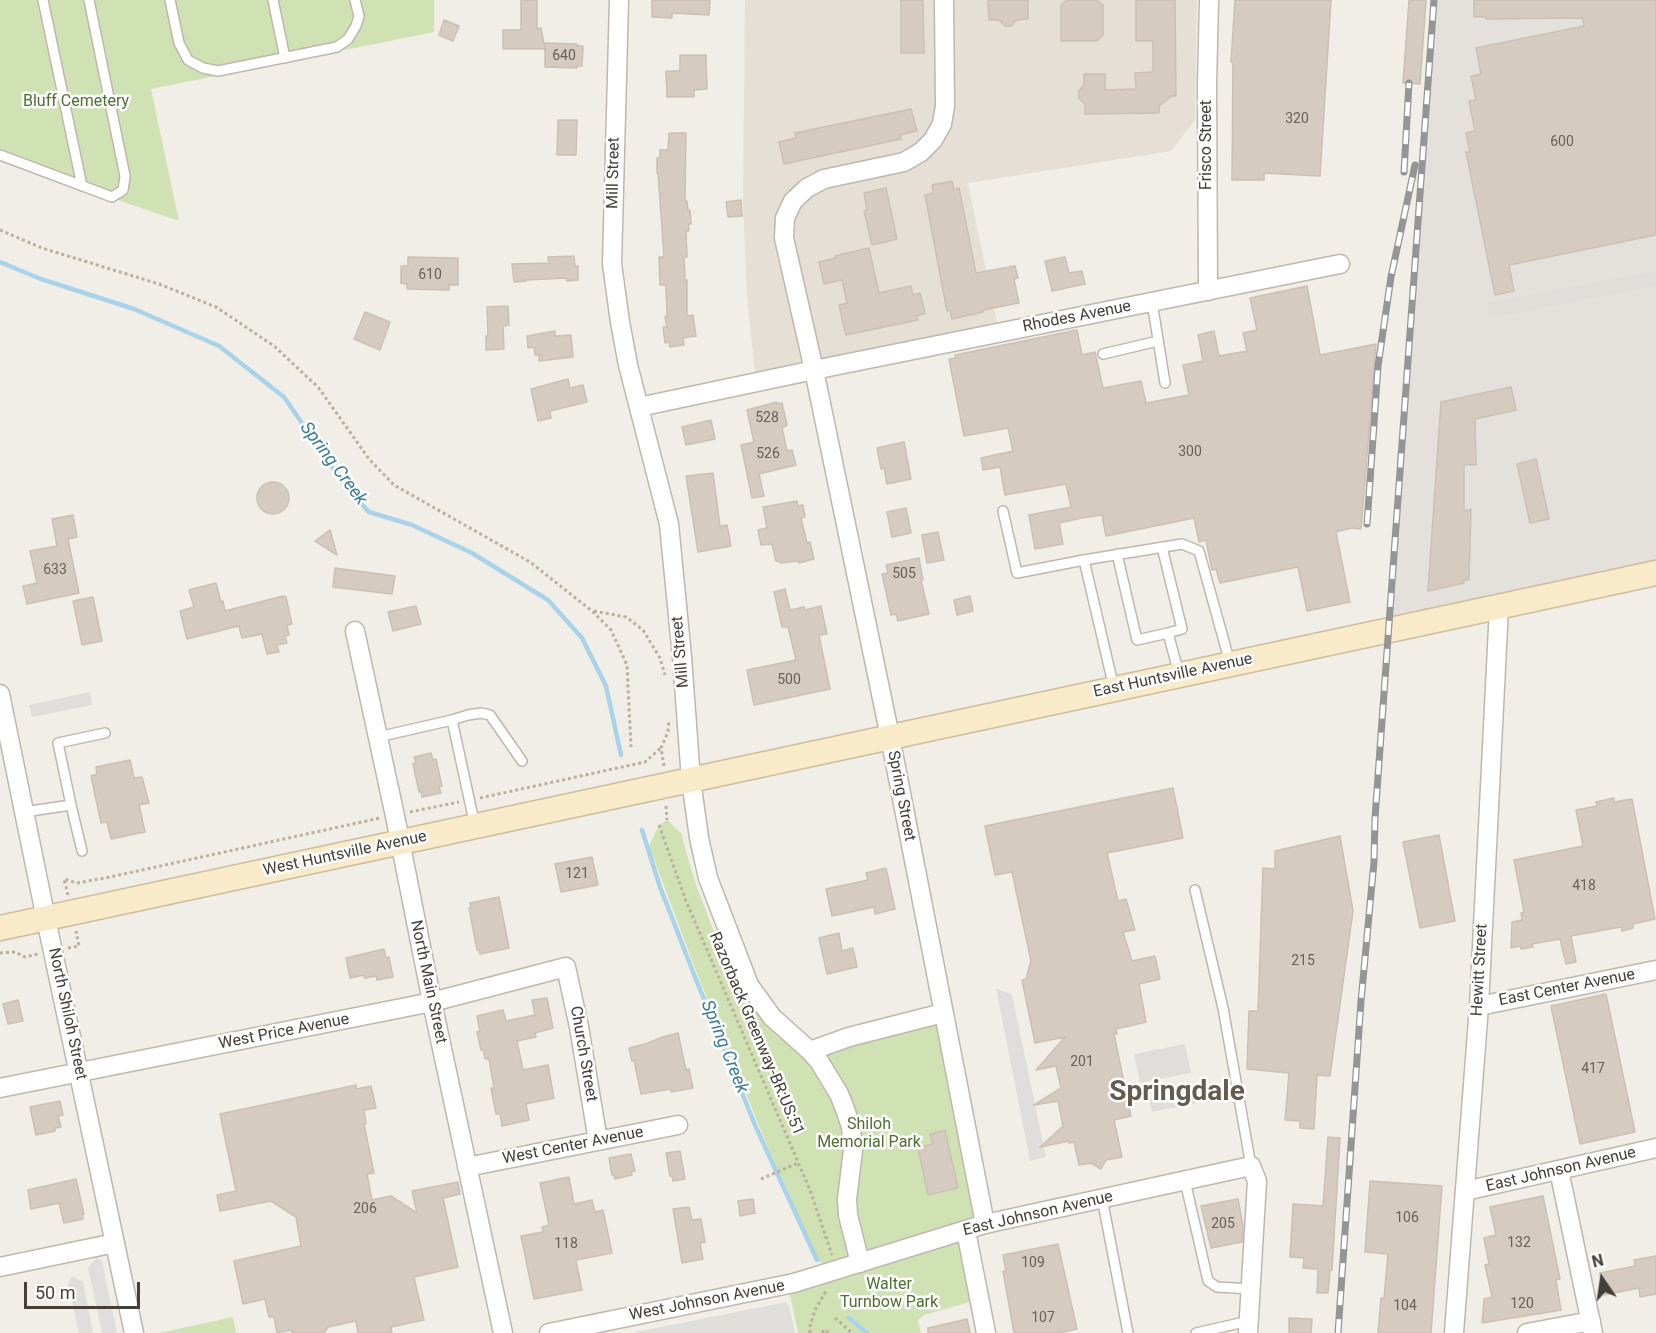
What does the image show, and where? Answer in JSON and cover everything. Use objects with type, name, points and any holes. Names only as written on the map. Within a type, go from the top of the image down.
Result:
[{"type":"main road","name":"East Huntsville Avenue","points":[[691,780],[1656,573]]},
{"type":"main road","name":"West Huntsville Avenue","points":[[0,928],[691,780]]},
{"type":"street","name":"Mill Street","points":[[619,0],[612,264],[628,366],[669,524],[691,780],[699,838],[708,878],[749,985],[772,1017],[810,1051],[828,1074],[839,1094],[850,1127],[853,1150],[847,1199],[848,1215],[860,1263]]},
{"type":"street","points":[[813,370],[784,238],[785,218],[793,201],[807,188],[824,179],[904,162],[921,152],[933,140],[942,124],[945,106],[944,0]]},
{"type":"street","name":"Frisco Street","points":[[1208,291],[1209,0]]},
{"type":"street","name":"Rhodes Avenue","points":[[639,407],[1340,264]]},
{"type":"street","name":"Spring Street","points":[[813,370],[890,737],[985,1224]]},
{"type":"street","name":"Hewitt Street","points":[[1454,1333],[1479,1006],[1499,607]]},
{"type":"street","name":"North Main Street","points":[[355,631],[503,1333]]},
{"type":"street","name":"North Shiloh Street","points":[[0,694],[134,1333]]},
{"type":"street","name":"West Price Avenue","points":[[0,1088],[432,1002],[566,967]]},
{"type":"street","name":"Church Street","points":[[566,967],[579,1027],[598,1141]]},
{"type":"street","name":"East Center Avenue","points":[[1479,1006],[1656,970]]},
{"type":"street","points":[[810,1051],[849,1037],[943,1013]]},
{"type":"street","name":"West Center Avenue","points":[[467,1167],[678,1125]]},
{"type":"street","name":"East Johnson Avenue","points":[[1465,1191],[1656,1148]]},
{"type":"street","points":[[1248,1327],[1257,1181],[1251,1166]]},
{"type":"street","name":"East Johnson Avenue","points":[[794,1284],[985,1224],[1251,1166]]},
{"type":"street","points":[[1527,1333],[1592,1327],[1559,1170]]},
{"type":"street","points":[[966,1231],[987,1333]]},
{"type":"street","points":[[0,1267],[115,1243]]},
{"type":"street","name":"West Johnson Avenue","points":[[549,1333],[794,1284]]},
{"type":"lane","points":[[43,0],[82,186]]},
{"type":"lane","points":[[0,156],[112,197],[123,190],[125,176],[89,0]]},
{"type":"lane","points":[[170,0],[179,44],[188,60],[203,68],[218,71],[337,47],[348,39],[356,26],[359,16],[356,0]]},
{"type":"lane","points":[[273,0],[285,58]]},
{"type":"lane","points":[[1152,302],[1165,383]]},
{"type":"lane","points":[[1103,354],[1158,341]]},
{"type":"lane","points":[[1003,512],[1017,573],[1182,544],[1199,551],[1230,663]]},
{"type":"lane","points":[[1117,554],[1137,640],[1182,629],[1162,547]]},
{"type":"lane","points":[[1084,560],[1114,688]]},
{"type":"lane","points":[[1168,633],[1179,674]]},
{"type":"lane","points":[[378,737],[481,713],[490,715],[522,761]]},
{"type":"lane","points":[[452,720],[475,826]]},
{"type":"lane","points":[[81,851],[58,743],[105,733]]},
{"type":"lane","points":[[24,812],[71,805]]},
{"type":"lane","points":[[1195,890],[1223,1008],[1251,1166]]},
{"type":"lane","points":[[1185,1181],[1208,1281],[1216,1287],[1251,1289]]},
{"type":"lane","points":[[1102,1198],[1128,1333]]},
{"type":"lane","points":[[1196,1333],[1248,1327]]},
{"type":"path","points":[[0,230],[42,248],[159,284],[216,308],[274,346],[318,387],[369,459],[394,484],[530,562],[592,610],[611,630],[627,665],[631,747]]},
{"type":"path","points":[[592,610],[626,617],[643,630],[660,658],[665,671],[666,683]]},
{"type":"path","points":[[667,820],[662,748],[668,732],[669,716]]},
{"type":"path","name":"Razorback Greenway-BR:US:51","points":[[659,825],[686,901],[810,1190],[831,1251]]},
{"type":"path","points":[[761,1179],[798,1163]]},
{"type":"path","points":[[810,1333],[812,1318],[823,1295]]},
{"type":"path","points":[[835,1318],[852,1333]]},
{"type":"path","points":[[823,1333],[824,1330],[831,1333]]},
{"type":"shaded area","points":[[745,0],[1197,0],[1195,120],[1171,151],[968,183],[999,333],[756,382],[747,296],[743,202]]},
{"type":"shaded area","points":[[1434,0],[1656,0],[1656,573],[1389,629]]},
{"type":"shaded area","points":[[1656,271],[1656,286],[1491,318],[1486,303]]},
{"type":"shaded area","points":[[90,692],[92,705],[32,717],[29,705]]},
{"type":"shaded area","points":[[996,988],[1012,995],[1046,1157],[1030,1161]]},
{"type":"shaded area","points":[[1185,1044],[1191,1073],[1140,1083],[1134,1054]]},
{"type":"shaded area","points":[[1209,1086],[1212,1100],[1152,1112],[1149,1099]]},
{"type":"shaded area","points":[[96,1258],[102,1261],[117,1333],[102,1333],[88,1268]]},
{"type":"shaded area","points":[[72,1276],[83,1282],[93,1333],[79,1333],[68,1283]]},
{"type":"shaded area","points":[[786,1302],[795,1333],[636,1333],[636,1332]]},
{"type":"green space","name":"Bluff Cemetery","points":[[0,0],[434,0],[434,32],[151,89],[179,221],[0,159]]},
{"type":"green space","name":"Shiloh Memorial Park","points":[[667,820],[681,833],[695,882],[724,958],[810,1051],[943,1013],[985,1224],[966,1231],[980,1299],[924,1315],[918,1320],[921,1333],[798,1333],[788,1285],[836,1270],[817,1260],[696,971],[649,846],[659,825]]},
{"type":"green space","points":[[233,1317],[236,1333],[159,1333]]},
{"type":"building","points":[[521,0],[537,0],[537,29],[541,28],[545,49],[503,49],[503,30],[521,30]]},
{"type":"building","points":[[652,0],[710,0],[709,15],[672,13],[672,18],[652,17]]},
{"type":"building","points":[[901,0],[923,0],[924,53],[901,53]]},
{"type":"building","points":[[988,0],[1028,0],[1028,19],[1016,20],[1011,26],[1005,26],[999,20],[989,20]]},
{"type":"building","points":[[1067,0],[1097,0],[1103,5],[1103,35],[1097,41],[1061,41],[1061,5]]},
{"type":"building","points":[[1136,0],[1175,0],[1176,96],[1172,96],[1159,106],[1159,113],[1085,114],[1085,104],[1079,98],[1079,91],[1084,85],[1084,74],[1105,74],[1105,90],[1136,89],[1135,73],[1153,72],[1153,41],[1136,41]]},
{"type":"building","points":[[1235,0],[1331,0],[1320,176],[1264,173],[1264,180],[1232,180],[1233,62],[1231,62]]},
{"type":"building","points":[[1409,0],[1426,0],[1420,84],[1403,83]]},
{"type":"building","points":[[1474,0],[1656,0],[1656,235],[1509,265],[1514,291],[1495,295],[1466,152],[1470,152],[1466,133],[1475,131],[1469,101],[1476,100],[1471,76],[1481,74],[1476,48],[1584,26],[1583,18],[1486,19],[1486,17],[1474,17]]},
{"type":"building","points":[[444,20],[459,26],[453,41],[439,35]]},
{"type":"building","points":[[545,43],[583,46],[582,66],[577,66],[577,68],[545,67]]},
{"type":"building","points":[[680,55],[706,55],[707,89],[694,90],[694,97],[667,97],[666,71],[680,71]]},
{"type":"building","points":[[911,109],[917,131],[900,135],[901,139],[784,164],[779,142],[796,138],[795,133]]},
{"type":"building","points":[[558,120],[577,120],[576,155],[557,155]]},
{"type":"building","points":[[669,133],[686,133],[685,201],[687,201],[688,211],[690,210],[691,224],[688,224],[689,231],[686,231],[685,280],[687,280],[687,316],[693,315],[696,336],[683,338],[684,345],[670,347],[669,342],[665,343],[663,327],[667,327],[666,285],[660,285],[659,257],[664,257],[657,173],[657,158],[660,158],[660,150],[668,150]]},
{"type":"building","points":[[952,181],[954,190],[959,188],[976,273],[1015,266],[1018,278],[1014,279],[1019,303],[952,319],[950,310],[947,311],[925,195],[933,193],[932,185]]},
{"type":"building","points":[[886,188],[897,239],[872,245],[864,211],[867,210],[864,193]]},
{"type":"building","points":[[741,200],[742,216],[728,217],[726,202]]},
{"type":"building","points":[[869,248],[879,293],[911,286],[913,295],[920,293],[925,313],[917,316],[918,320],[846,335],[839,305],[847,303],[842,280],[824,284],[819,262]]},
{"type":"building","points":[[574,256],[575,266],[578,266],[578,280],[567,281],[566,278],[514,282],[512,264],[549,263],[548,257]]},
{"type":"building","points":[[408,257],[458,258],[458,285],[449,285],[449,290],[407,289],[407,284],[401,283],[401,266],[408,266]]},
{"type":"building","points":[[1065,257],[1069,273],[1082,271],[1085,284],[1052,291],[1045,261]]},
{"type":"building","points":[[1307,286],[1320,355],[1376,344],[1361,529],[1352,528],[1336,532],[1350,602],[1307,611],[1298,567],[1220,583],[1216,569],[1212,570],[1206,540],[1199,542],[1194,518],[1106,536],[1102,515],[1082,518],[1059,523],[1063,544],[1035,549],[1029,515],[1071,507],[1066,484],[1005,495],[1000,467],[983,470],[981,458],[1013,451],[1008,428],[964,436],[949,359],[956,358],[955,355],[1077,330],[1082,355],[1095,352],[1103,388],[1141,381],[1146,403],[1189,395],[1183,365],[1203,361],[1198,335],[1214,331],[1219,356],[1247,351],[1243,333],[1257,330],[1250,298]]},
{"type":"building","points":[[508,306],[509,325],[503,326],[504,349],[486,350],[487,307]]},
{"type":"building","points":[[365,312],[390,322],[380,350],[354,339]]},
{"type":"building","points":[[555,331],[555,336],[571,335],[573,357],[539,361],[539,355],[535,355],[534,347],[528,348],[527,336]]},
{"type":"building","points":[[568,379],[570,388],[583,385],[587,402],[550,411],[551,418],[538,421],[531,389]]},
{"type":"building","points":[[1511,387],[1516,410],[1475,419],[1476,465],[1464,465],[1464,511],[1471,509],[1469,579],[1463,581],[1464,583],[1428,591],[1441,402]]},
{"type":"building","points":[[777,402],[777,404],[782,403],[787,425],[782,428],[787,451],[792,450],[796,465],[759,474],[764,496],[752,498],[741,445],[754,442],[747,410]]},
{"type":"building","points":[[711,420],[715,439],[686,445],[682,427]]},
{"type":"building","points":[[904,442],[911,479],[887,484],[877,448]]},
{"type":"building","points":[[1536,459],[1549,519],[1530,523],[1517,464]]},
{"type":"building","points":[[713,473],[720,526],[727,525],[731,546],[698,552],[686,476]]},
{"type":"building","points":[[273,482],[284,487],[289,498],[284,509],[273,514],[262,509],[257,498],[262,487]]},
{"type":"building","points":[[797,501],[798,506],[803,505],[805,517],[801,518],[807,543],[810,542],[814,559],[799,563],[798,561],[780,563],[776,561],[772,544],[761,545],[758,530],[767,528],[763,507]]},
{"type":"building","points":[[906,508],[911,533],[892,537],[887,512]]},
{"type":"building","points":[[73,515],[77,537],[68,539],[79,593],[27,604],[23,586],[37,583],[30,551],[57,546],[52,519]]},
{"type":"building","points":[[330,530],[337,555],[315,541]]},
{"type":"building","points":[[938,532],[944,560],[927,563],[922,535]]},
{"type":"building","points":[[919,558],[923,580],[921,580],[929,614],[898,621],[896,614],[891,615],[882,574],[888,573],[886,565]]},
{"type":"building","points":[[335,568],[395,576],[392,594],[333,587]]},
{"type":"building","points":[[216,583],[225,611],[286,597],[292,624],[287,625],[289,635],[285,636],[287,643],[277,645],[279,652],[267,654],[262,634],[242,638],[239,626],[187,639],[180,611],[194,607],[189,590]]},
{"type":"building","points":[[785,589],[790,610],[804,607],[805,610],[821,606],[827,634],[819,635],[830,689],[754,705],[747,670],[796,660],[788,627],[782,627],[774,592]]},
{"type":"building","points":[[970,596],[973,611],[957,615],[954,600]]},
{"type":"building","points":[[93,597],[102,641],[82,645],[73,601]]},
{"type":"building","points":[[416,606],[421,624],[393,631],[388,612]]},
{"type":"building","points":[[431,753],[433,760],[436,759],[442,786],[439,787],[441,793],[422,797],[413,764],[416,763],[414,757]]},
{"type":"building","points":[[130,760],[134,778],[142,777],[149,803],[139,805],[145,832],[111,839],[107,822],[101,823],[91,776],[97,774],[96,767]]},
{"type":"building","points":[[1173,788],[1183,838],[1107,853],[1118,901],[1126,899],[1135,930],[1123,932],[1132,961],[1155,956],[1160,979],[1139,984],[1146,1022],[1116,1029],[1117,1034],[1114,1034],[1131,1116],[1114,1120],[1122,1157],[1106,1160],[1101,1169],[1091,1163],[1079,1165],[1074,1142],[1040,1147],[1063,1126],[1058,1101],[1034,1105],[1061,1088],[1056,1066],[1036,1070],[1065,1037],[1035,1043],[1022,980],[1026,979],[1031,961],[1012,872],[995,875],[985,826]]},
{"type":"building","points":[[1614,798],[1614,802],[1632,799],[1655,919],[1633,924],[1633,928],[1622,931],[1621,927],[1571,936],[1576,962],[1566,964],[1560,939],[1532,944],[1533,947],[1511,948],[1512,922],[1522,920],[1521,913],[1524,912],[1514,860],[1583,846],[1576,810],[1597,806],[1596,802]]},
{"type":"building","points":[[1439,835],[1455,921],[1420,928],[1403,842]]},
{"type":"building","points":[[1340,836],[1353,911],[1330,1076],[1317,1075],[1314,1129],[1300,1128],[1300,1121],[1285,1120],[1289,1073],[1247,1069],[1249,1011],[1258,1011],[1263,868],[1275,869],[1275,851]]},
{"type":"building","points":[[592,857],[598,885],[561,892],[555,864]]},
{"type":"building","points":[[886,868],[895,909],[875,914],[874,907],[832,916],[826,889],[868,880],[866,873]]},
{"type":"building","points":[[499,897],[509,948],[480,954],[477,950],[470,903]]},
{"type":"building","points":[[839,933],[842,951],[853,948],[857,967],[827,974],[819,938]]},
{"type":"building","points":[[384,949],[386,958],[389,957],[393,977],[377,980],[376,976],[364,978],[364,975],[350,978],[346,958]]},
{"type":"building","points":[[1606,994],[1635,1132],[1580,1144],[1551,1006]]},
{"type":"building","points":[[547,998],[553,1028],[535,1033],[536,1037],[517,1041],[523,1070],[548,1065],[554,1098],[526,1104],[529,1120],[502,1126],[500,1114],[496,1114],[489,1059],[485,1059],[483,1049],[481,1050],[477,1032],[480,1031],[477,1016],[503,1010],[506,1021],[535,1015],[532,1000]]},
{"type":"building","points":[[18,1000],[23,1021],[8,1024],[3,1004]]},
{"type":"building","points":[[678,1033],[686,1070],[689,1069],[693,1088],[641,1094],[634,1060],[632,1061],[629,1048]]},
{"type":"building","points":[[356,1085],[356,1089],[371,1086],[376,1108],[364,1110],[366,1124],[364,1124],[374,1173],[367,1174],[372,1200],[391,1196],[417,1213],[412,1191],[458,1182],[460,1194],[443,1198],[458,1267],[414,1277],[424,1320],[391,1327],[392,1333],[358,1333],[356,1321],[328,1327],[324,1333],[292,1333],[292,1330],[277,1333],[274,1317],[269,1317],[265,1299],[243,1304],[234,1261],[301,1246],[296,1217],[271,1201],[220,1211],[217,1195],[236,1191],[220,1114]]},
{"type":"building","points":[[60,1101],[63,1115],[58,1116],[61,1127],[55,1128],[55,1131],[36,1135],[30,1107]]},
{"type":"building","points":[[945,1130],[958,1188],[928,1195],[918,1148],[933,1144],[930,1134]]},
{"type":"building","points":[[1328,1137],[1340,1138],[1332,1270],[1330,1270],[1328,1293],[1317,1293],[1318,1269],[1303,1268],[1304,1258],[1290,1257],[1293,1204],[1323,1206]]},
{"type":"building","points":[[680,1151],[685,1179],[673,1181],[666,1153]]},
{"type":"building","points":[[631,1154],[635,1171],[631,1172],[632,1175],[615,1179],[609,1158]]},
{"type":"building","points":[[569,1177],[574,1204],[592,1200],[595,1212],[603,1210],[612,1253],[576,1260],[582,1290],[534,1299],[521,1236],[543,1232],[542,1227],[549,1225],[540,1183]]},
{"type":"building","points":[[76,1179],[84,1214],[82,1214],[83,1219],[64,1223],[59,1203],[31,1209],[28,1190]]},
{"type":"building","points":[[1370,1181],[1442,1186],[1431,1333],[1378,1333],[1388,1254],[1365,1252]]},
{"type":"building","points":[[1543,1196],[1560,1279],[1556,1280],[1561,1310],[1482,1323],[1484,1299],[1492,1297],[1485,1265],[1489,1264],[1484,1238],[1496,1235],[1490,1207]]},
{"type":"building","points":[[753,1199],[755,1213],[740,1216],[738,1201]]},
{"type":"building","points":[[1238,1199],[1243,1226],[1242,1242],[1211,1248],[1201,1206]]},
{"type":"building","points":[[689,1207],[692,1220],[701,1219],[705,1242],[700,1243],[703,1259],[682,1263],[673,1209]]},
{"type":"building","points":[[1058,1244],[1077,1329],[1059,1333],[1014,1333],[1003,1271],[1006,1271],[1003,1255]]},
{"type":"building","points":[[1656,1256],[1656,1294],[1640,1297],[1639,1288],[1604,1295],[1600,1273],[1635,1266],[1634,1260]]},
{"type":"building","points":[[1289,1318],[1312,1319],[1311,1333],[1289,1333]]},
{"type":"building","points":[[967,1319],[970,1333],[928,1333],[928,1328]]},
{"type":"waterway","name":"Spring Creek","points":[[0,262],[41,279],[134,309],[219,346],[284,397],[346,487],[369,512],[412,525],[472,553],[548,600],[582,638],[606,686],[621,755]]},
{"type":"waterway","name":"Spring Creek","points":[[642,830],[660,887],[755,1125],[817,1260]]},
{"type":"waterway","name":"Spring Creek","points":[[849,1318],[867,1333]]},
{"type":"railway","points":[[1338,1333],[1361,1001],[1374,862],[1375,818],[1434,0]]},
{"type":"railway","points":[[1404,172],[1409,83]]},
{"type":"railway","points":[[1367,524],[1378,366],[1391,277],[1415,165]]},
{"type":"district","name":"Springdale","points":[[1177,1093]]},
{"type":"park label","name":"Walter Turnbow Park","points":[[889,1294]]}]
